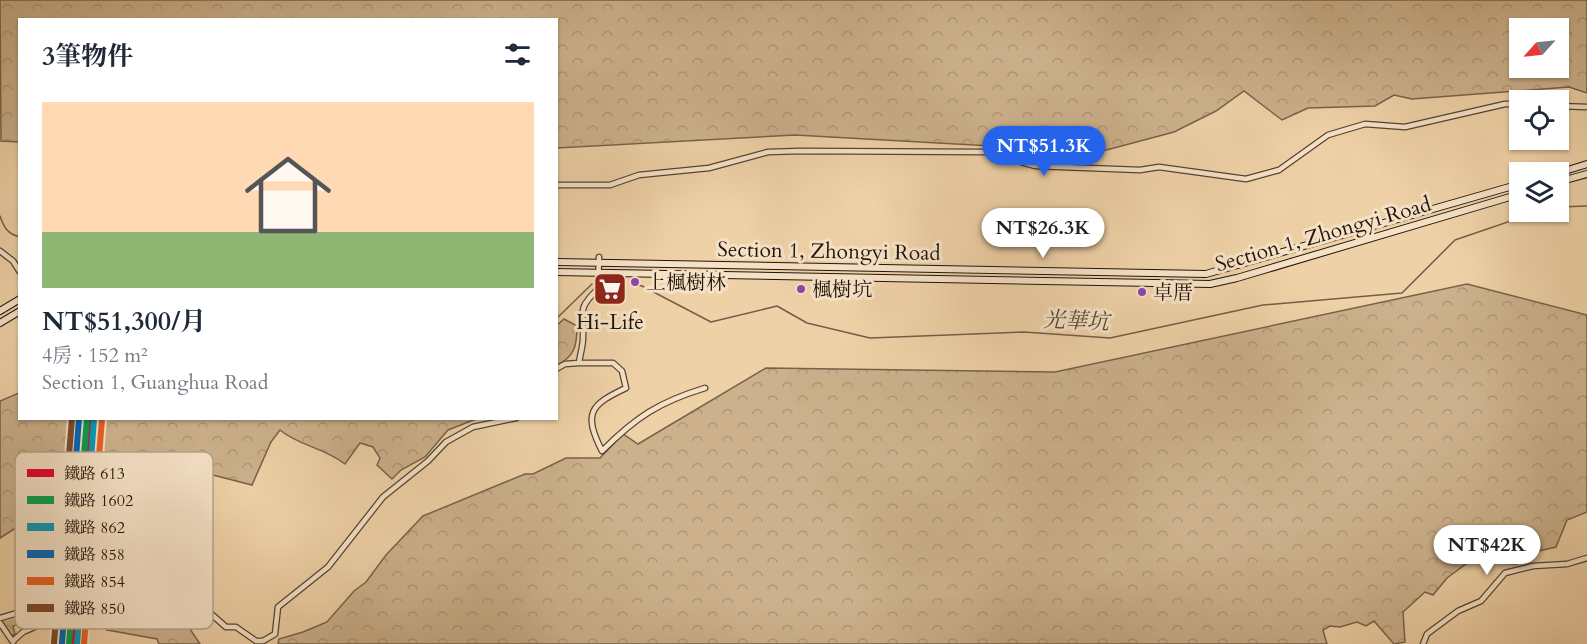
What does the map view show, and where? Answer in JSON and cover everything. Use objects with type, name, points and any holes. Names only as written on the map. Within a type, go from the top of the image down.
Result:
[{"type":"main road","points":[[1569,169],[1587,164]]},
{"type":"main road","points":[[1569,179],[1587,174]]},
{"type":"main road","name":"Section 1, Zhongyi Road","points":[[558,262],[599,260],[1206,274],[1509,187]]},
{"type":"main road","name":"Section 1, Zhongyi Road","points":[[558,272],[769,279],[1210,284],[1323,255],[1509,197]]},
{"type":"main road","points":[[1318,240],[1323,255]]},
{"type":"main road","points":[[769,264],[769,279]]},
{"type":"main road","points":[[952,267],[952,282]]},
{"type":"main road","points":[[0,311],[18,300]]},
{"type":"main road","points":[[0,323],[18,312]]},
{"type":"street","points":[[558,185],[610,185],[639,175],[709,168],[768,152],[800,151],[985,152],[1035,166],[1140,170],[1169,168],[1246,179],[1279,170],[1328,135],[1365,124],[1405,127],[1509,104]]},
{"type":"street","points":[[1569,106],[1587,107]]},
{"type":"street","points":[[0,251],[13,261],[18,269]]},
{"type":"street","points":[[579,363],[583,337],[581,311],[585,301],[598,289],[599,260]]},
{"type":"street","points":[[558,368],[565,364],[613,363],[624,377],[626,388],[599,402],[592,413],[590,425],[602,451],[630,423],[671,399],[705,388]]},
{"type":"street","points":[[213,616],[222,625],[236,627],[256,640],[262,640],[275,634],[278,607],[328,567],[388,492],[428,462],[446,442],[473,427],[506,420]]},
{"type":"street","points":[[1423,644],[1428,634],[1450,617],[1481,601],[1505,573],[1533,566],[1567,564],[1587,558]]},
{"type":"street","points":[[15,612],[8,614],[0,621],[13,643],[23,632],[30,629]]},
{"type":"green space","points":[[0,0],[1587,0],[1587,93],[1569,87],[1412,99],[1394,95],[1375,106],[1308,108],[1282,120],[1244,91],[1216,111],[1174,132],[1099,152],[795,135],[558,148],[558,18],[18,18],[18,142],[1,141]]},
{"type":"green space","points":[[1467,284],[1587,315],[1587,512],[1567,520],[1556,547],[1521,555],[1516,564],[1470,561],[1447,578],[1433,595],[1425,592],[1403,612],[1405,642],[1394,644],[1374,621],[1366,626],[1357,622],[1340,627],[1330,626],[1323,630],[1327,644],[278,644],[279,639],[327,622],[354,591],[366,582],[386,555],[423,516],[525,474],[533,474],[566,458],[600,458],[623,434],[638,444],[766,368],[1055,372]]},
{"type":"green space","points":[[564,319],[577,326],[574,350],[558,365],[558,324]]},
{"type":"green space","points":[[18,393],[18,420],[473,420],[448,430],[425,457],[401,470],[392,479],[377,465],[380,458],[373,447],[360,443],[345,464],[329,454],[295,440],[280,430],[271,442],[252,485],[213,475],[213,452],[15,452],[15,528],[0,538],[0,401]]},
{"type":"green space","points":[[15,615],[15,625],[13,626],[15,634],[10,636],[1,621]]},
{"type":"green space","points":[[190,629],[200,644],[159,644],[157,639],[107,630]]},
{"type":"waterway","name":"光華坑","points":[[1569,207],[1587,206]]},
{"type":"waterway","name":"光華坑","points":[[0,216],[7,230],[18,236]]},
{"type":"waterway","name":"光華坑","points":[[636,285],[711,322],[777,306],[807,323],[870,338],[1024,332],[1110,338],[1263,305],[1402,293],[1455,240],[1509,222]]},
{"type":"waterway","name":"光華坑","points":[[558,317],[592,284]]},
{"type":"rail line","name":"850","points":[[69,452],[72,420]]},
{"type":"rail line","name":"858","points":[[76,452],[79,420]]},
{"type":"rail line","name":"1602","points":[[84,452],[87,420]]},
{"type":"rail line","name":"613","points":[[89,452],[92,420]]},
{"type":"rail line","name":"862","points":[[92,452],[94,420]]},
{"type":"rail line","name":"854","points":[[99,452],[102,420]]},
{"type":"rail line","name":"850","points":[[54,643],[55,629]]},
{"type":"rail line","name":"858","points":[[62,643],[63,629]]},
{"type":"rail line","name":"1602","points":[[69,644],[70,629]]},
{"type":"rail line","name":"613","points":[[73,644],[74,629]]},
{"type":"rail line","name":"862","points":[[77,644],[78,629]]},
{"type":"rail line","name":"854","points":[[84,644],[85,629]]},
{"type":"place","name":"上楓樹林","points":[[635,282]]},
{"type":"place","name":"Hi-Life","points":[[610,289]]},
{"type":"place","name":"楓樹坑","points":[[801,289]]},
{"type":"place","name":"卓厝","points":[[1142,292]]}]
